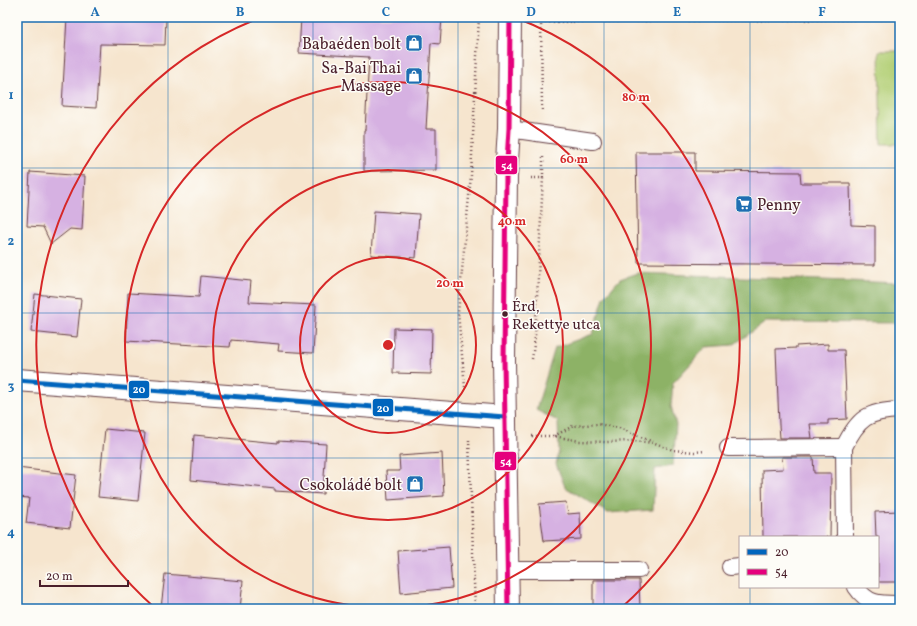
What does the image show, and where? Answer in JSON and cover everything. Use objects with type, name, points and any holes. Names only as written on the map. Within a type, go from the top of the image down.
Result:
[{"type":"main road","points":[[508,609],[504,361],[506,177],[509,129],[510,19]]},
{"type":"main road","points":[[17,380],[505,417]]},
{"type":"lane","points":[[509,129],[593,141]]},
{"type":"lane","points":[[845,536],[844,446],[850,433],[859,422],[872,414],[900,410]]},
{"type":"lane","points":[[728,448],[844,446]]},
{"type":"lane","points":[[508,570],[639,570]]},
{"type":"lane","points":[[857,588],[867,599],[878,604],[900,604]]},
{"type":"path","points":[[474,609],[468,414],[458,313],[471,175],[479,17]]},
{"type":"path","points":[[510,19],[900,19]]},
{"type":"path","points":[[554,436],[573,426],[598,424],[619,428],[673,450],[695,452],[728,448]]},
{"type":"path","points":[[528,435],[554,436],[579,441],[633,441],[655,443]]},
{"type":"green space","points":[[879,51],[900,51],[900,144],[881,144]]},
{"type":"green space","points":[[637,273],[900,283],[900,323],[766,322],[733,345],[706,347],[673,383],[671,406],[676,425],[673,466],[655,469],[653,510],[608,513],[565,487],[556,464],[559,451],[558,421],[536,410],[555,348],[593,334],[604,297],[620,279]]},
{"type":"building","points":[[67,17],[166,17],[165,45],[100,44],[96,108],[62,106]]},
{"type":"building","points":[[301,17],[442,17],[440,44],[431,43],[426,129],[436,129],[436,170],[364,171],[364,130],[369,57],[299,53]]},
{"type":"building","name":"Penny","points":[[636,152],[695,152],[695,171],[800,172],[801,183],[850,183],[851,225],[875,226],[875,265],[638,263]]},
{"type":"building","points":[[30,172],[85,176],[82,230],[70,229],[51,244],[43,227],[27,226]]},
{"type":"building","points":[[374,211],[419,214],[416,258],[371,255]]},
{"type":"building","points":[[201,276],[251,281],[249,302],[316,305],[313,353],[278,351],[279,344],[231,340],[230,347],[126,341],[128,293],[199,297]]},
{"type":"building","points":[[35,294],[81,299],[77,337],[31,332]]},
{"type":"building","points":[[394,328],[432,329],[431,374],[393,373]]},
{"type":"building","points":[[828,344],[828,350],[844,350],[847,419],[828,420],[828,424],[810,424],[812,438],[780,438],[776,349]]},
{"type":"building","points":[[105,429],[145,433],[138,501],[98,497]]},
{"type":"building","points":[[194,435],[278,443],[278,441],[326,444],[323,494],[275,491],[275,489],[191,480]]},
{"type":"building","name":"Csokoládé bolt","points":[[442,453],[444,496],[388,500],[386,471],[400,471],[399,456]]},
{"type":"building","points":[[782,457],[813,457],[814,473],[831,473],[830,536],[763,536],[762,470],[783,469]]},
{"type":"building","points":[[17,468],[76,475],[70,528],[26,523],[29,498],[17,497]]},
{"type":"building","points":[[566,502],[568,514],[580,513],[581,539],[544,541],[539,504]]},
{"type":"building","points":[[900,511],[900,582],[879,582],[879,536],[876,536],[875,512]]},
{"type":"building","points":[[449,547],[452,588],[401,593],[398,551]]},
{"type":"building","points":[[165,574],[243,581],[240,609],[161,608]]},
{"type":"building","points":[[593,580],[639,580],[640,609],[593,609]]},
{"type":"transit line","name":"54","points":[[508,609],[504,361],[506,177],[509,129],[510,17]]},
{"type":"transit line","name":"20","points":[[17,380],[505,417]]},
{"type":"place","name":"Babaéden bolt","points":[[414,43]]},
{"type":"place","name":"Sa-Bai Thai Massage","points":[[414,76]]},
{"type":"place","name":"Penny","points":[[744,204]]},
{"type":"place","name":"Érd, Rekettye utca","points":[[505,314]]},
{"type":"place","name":"Csokoládé bolt","points":[[415,484]]}]
